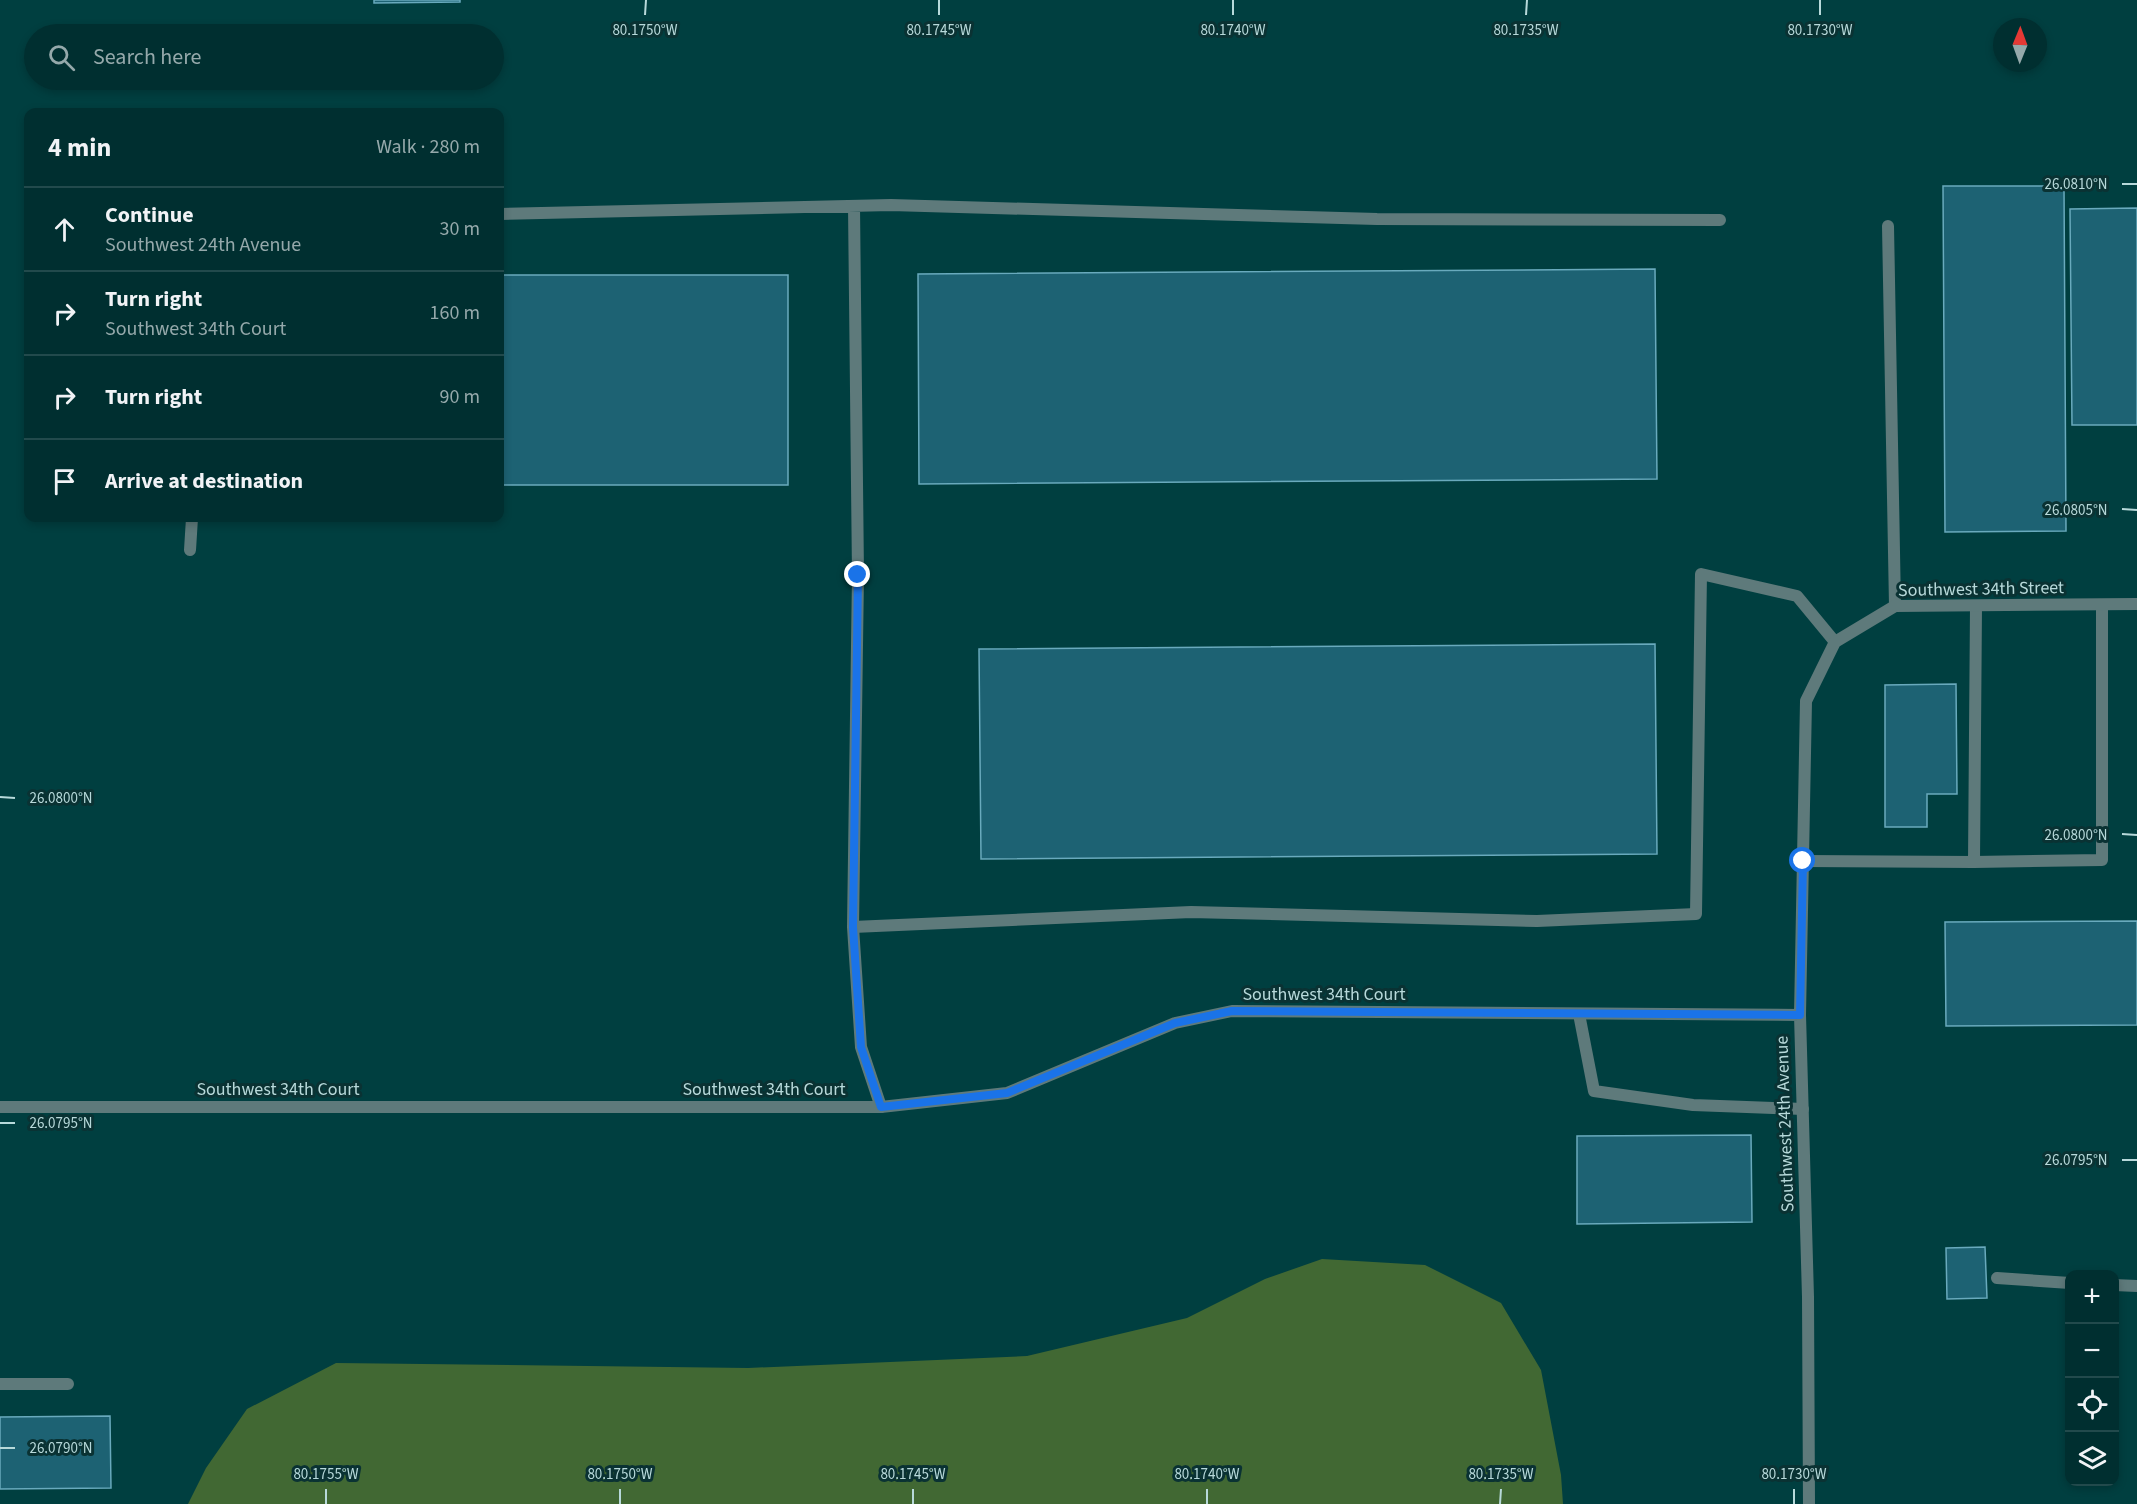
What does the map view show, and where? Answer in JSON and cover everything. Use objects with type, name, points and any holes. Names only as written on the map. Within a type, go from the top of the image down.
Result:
[{"type":"street","points":[[504,214],[891,205],[1377,219],[1720,220]]},
{"type":"street","points":[[854,206],[858,575],[853,927],[861,1047],[881,1107]]},
{"type":"street","points":[[1888,226],[1895,606]]},
{"type":"street","points":[[190,550],[192,522]]},
{"type":"street","points":[[853,927],[1191,912],[1537,921],[1696,914],[1701,574],[1797,596],[1835,642]]},
{"type":"street","name":"Southwest 34th Street","points":[[1835,642],[1895,606],[2137,604]]},
{"type":"street","points":[[1803,861],[2102,860],[2102,605]]},
{"type":"street","points":[[1974,862],[1976,606]]},
{"type":"street","name":"Southwest 24th Avenue","points":[[1809,1504],[1808,1297],[1800,1015],[1806,701],[1835,642]]},
{"type":"street","name":"Southwest 34th Court","points":[[0,1107],[881,1107],[1007,1093],[1175,1023],[1232,1011],[1800,1015]]},
{"type":"street","points":[[1579,1014],[1594,1091],[1693,1105],[1803,1109]]},
{"type":"street","points":[[1997,1278],[2065,1282]]},
{"type":"street","points":[[2119,1285],[2137,1286]]},
{"type":"street","points":[[0,1384],[68,1384]]},
{"type":"shaded area","points":[[1322,1259],[1425,1265],[1501,1303],[1541,1370],[1561,1475],[1563,1504],[188,1504],[206,1468],[247,1409],[336,1363],[748,1368],[1027,1356],[1187,1318],[1265,1279]]},
{"type":"building","points":[[374,0],[460,0],[460,2],[374,3]]},
{"type":"building","points":[[1943,186],[2064,186],[2066,531],[1945,532]]},
{"type":"building","points":[[2137,208],[2137,425],[2072,425],[2070,209]]},
{"type":"building","points":[[1655,269],[1657,479],[919,484],[918,274]]},
{"type":"building","points":[[504,275],[788,275],[788,485],[504,485]]},
{"type":"building","points":[[1655,644],[1657,854],[981,859],[979,649]]},
{"type":"building","points":[[1956,684],[1957,794],[1927,794],[1927,827],[1885,827],[1885,685]]},
{"type":"building","points":[[2137,921],[2137,1025],[1946,1026],[1945,922]]},
{"type":"building","points":[[1751,1135],[1752,1222],[1577,1224],[1577,1136]]},
{"type":"building","points":[[1985,1247],[1987,1298],[1947,1299],[1946,1248]]},
{"type":"building","points":[[110,1416],[111,1488],[0,1489],[0,1417]]},
{"type":"route","points":[[858,575],[853,927],[861,1047],[881,1107],[1007,1093],[1175,1023],[1232,1011],[1800,1015],[1803,861]]}]
